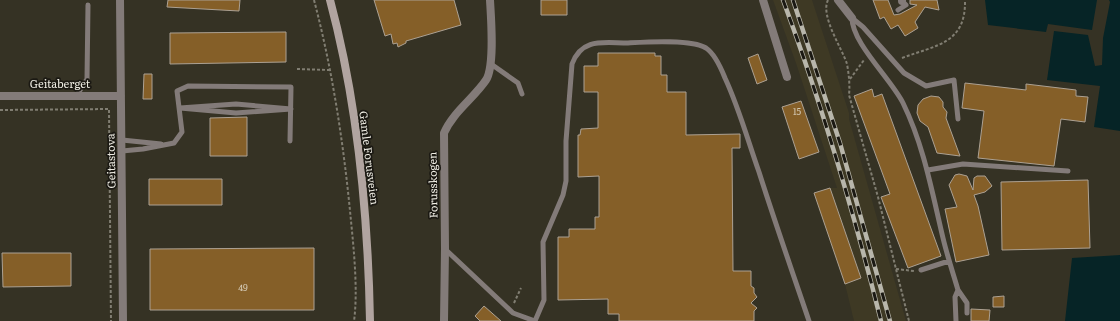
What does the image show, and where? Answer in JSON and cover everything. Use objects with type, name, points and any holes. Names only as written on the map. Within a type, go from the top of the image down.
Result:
[{"type":"main road","name":"Gamle Forusveien","points":[[330,0],[345,68],[357,144],[367,238],[370,321]]},
{"type":"street","name":"Geitastova","points":[[120,0],[123,321]]},
{"type":"street","name":"Forusskogen","points":[[444,321],[444,133],[447,126],[457,113],[487,79],[491,64],[490,0]]},
{"type":"street","points":[[763,0],[787,77]]},
{"type":"street","points":[[838,0],[852,18]]},
{"type":"street","name":"Geitaberget","points":[[0,96],[121,96]]},
{"type":"lane","points":[[898,10],[906,5],[902,0]]},
{"type":"lane","points":[[77,95],[87,80],[88,5]]},
{"type":"lane","points":[[852,18],[852,25],[857,38],[898,93],[913,123],[928,170],[949,261],[958,290],[967,303],[967,313]]},
{"type":"lane","points":[[852,18],[863,27],[904,73],[926,86],[954,80],[958,118]]},
{"type":"lane","points":[[445,249],[513,313],[535,321],[544,300],[543,242],[563,194],[566,181],[566,140],[571,72],[575,55],[586,45],[597,43],[693,43],[706,48],[714,56],[725,78],[746,132],[809,321]]},
{"type":"lane","points":[[491,64],[518,83],[522,94]]},
{"type":"lane","points":[[122,151],[143,149],[174,143],[182,132],[177,91],[188,86],[291,87],[290,141]]},
{"type":"lane","points":[[180,108],[236,104],[291,109]]},
{"type":"lane","points":[[180,108],[236,113],[291,109]]},
{"type":"lane","points":[[122,140],[166,145]]},
{"type":"lane","points":[[928,170],[963,164],[1068,171]]},
{"type":"lane","points":[[921,270],[949,261]]},
{"type":"lane","points":[[956,321],[955,297],[958,290]]},
{"type":"path","points":[[314,0],[329,70],[348,188],[354,248],[354,321]]},
{"type":"path","points":[[828,0],[826,4],[829,23],[842,51],[850,80],[849,95],[909,321]]},
{"type":"path","points":[[893,62],[952,39],[961,26],[966,14],[965,0]]},
{"type":"path","points":[[850,80],[860,64],[869,55]]},
{"type":"path","points":[[297,69],[329,70]]},
{"type":"path","points":[[0,110],[109,109],[111,321]]},
{"type":"path","points":[[896,269],[921,270]]},
{"type":"shaded area","points":[[773,0],[812,0],[849,113],[849,119],[906,321],[854,321],[845,284],[861,278],[830,188],[837,188],[796,63]]},
{"type":"water","points":[[985,0],[1097,0],[1092,30],[1048,24],[1046,32],[988,25]]},
{"type":"water","points":[[1109,0],[1120,0],[1120,131],[1094,127],[1100,86],[1047,80],[1054,31],[1088,35],[1095,66],[1102,65],[1103,38],[1110,2]]},
{"type":"water","points":[[1120,255],[1120,321],[1065,321],[1072,258]]},
{"type":"building","points":[[168,0],[240,0],[239,11],[167,7]]},
{"type":"building","points":[[374,0],[454,0],[461,25],[406,41],[406,43],[398,47],[397,43],[393,44],[391,34],[385,36]]},
{"type":"building","points":[[541,0],[567,0],[567,15],[541,15]]},
{"type":"building","points":[[873,0],[888,0],[894,15],[900,14],[917,5],[910,4],[910,0],[937,0],[939,10],[925,7],[915,22],[918,28],[905,36],[898,25],[891,29],[884,17],[880,19]]},
{"type":"building","points":[[286,32],[286,62],[170,64],[170,33]]},
{"type":"building","points":[[598,53],[655,53],[655,56],[661,56],[661,75],[667,75],[667,92],[686,92],[686,135],[740,134],[740,148],[732,148],[733,271],[751,271],[751,286],[754,288],[754,293],[757,297],[751,303],[757,308],[754,311],[754,321],[619,321],[619,314],[608,314],[608,299],[558,300],[558,237],[569,237],[569,229],[595,229],[595,217],[599,217],[599,176],[578,177],[578,135],[580,135],[581,129],[598,128],[598,92],[584,92],[584,66],[598,66]]},
{"type":"building","points":[[758,54],[767,80],[757,84],[748,58]]},
{"type":"building","points":[[144,74],[152,74],[152,99],[143,99]]},
{"type":"building","points":[[965,83],[1026,90],[1026,84],[1076,90],[1076,96],[1088,97],[1085,122],[1061,119],[1054,166],[978,158],[984,111],[962,108]]},
{"type":"building","points":[[872,89],[874,97],[882,94],[941,256],[908,268],[881,197],[890,194],[854,96]]},
{"type":"building","points":[[931,96],[939,97],[943,102],[943,107],[947,112],[946,118],[960,156],[937,153],[928,127],[920,121],[917,113],[918,105],[923,99]]},
{"type":"building","points":[[801,101],[819,152],[799,159],[782,107]]},
{"type":"building","points":[[247,117],[247,156],[210,156],[210,118]]},
{"type":"building","points":[[959,174],[967,176],[973,190],[974,178],[977,176],[985,176],[992,186],[985,192],[974,195],[978,206],[989,255],[956,262],[945,209],[957,207],[949,185],[955,175]]},
{"type":"building","points":[[149,179],[222,179],[222,205],[149,205]]},
{"type":"building","points":[[1088,180],[1090,248],[1002,250],[1001,182]]},
{"type":"building","points":[[830,188],[861,278],[845,284],[814,193]]},
{"type":"building","points":[[314,248],[314,310],[150,310],[150,249]]},
{"type":"building","points":[[2,253],[71,253],[71,286],[3,287]]},
{"type":"building","points":[[1004,296],[1004,307],[993,307],[993,297]]},
{"type":"building","points":[[484,306],[501,321],[480,321],[475,316]]},
{"type":"building","points":[[971,309],[990,310],[989,321],[971,321]]},
{"type":"railway","points":[[783,0],[824,119],[860,240],[881,321]]},
{"type":"railway","points":[[793,0],[840,143],[890,321]]}]
